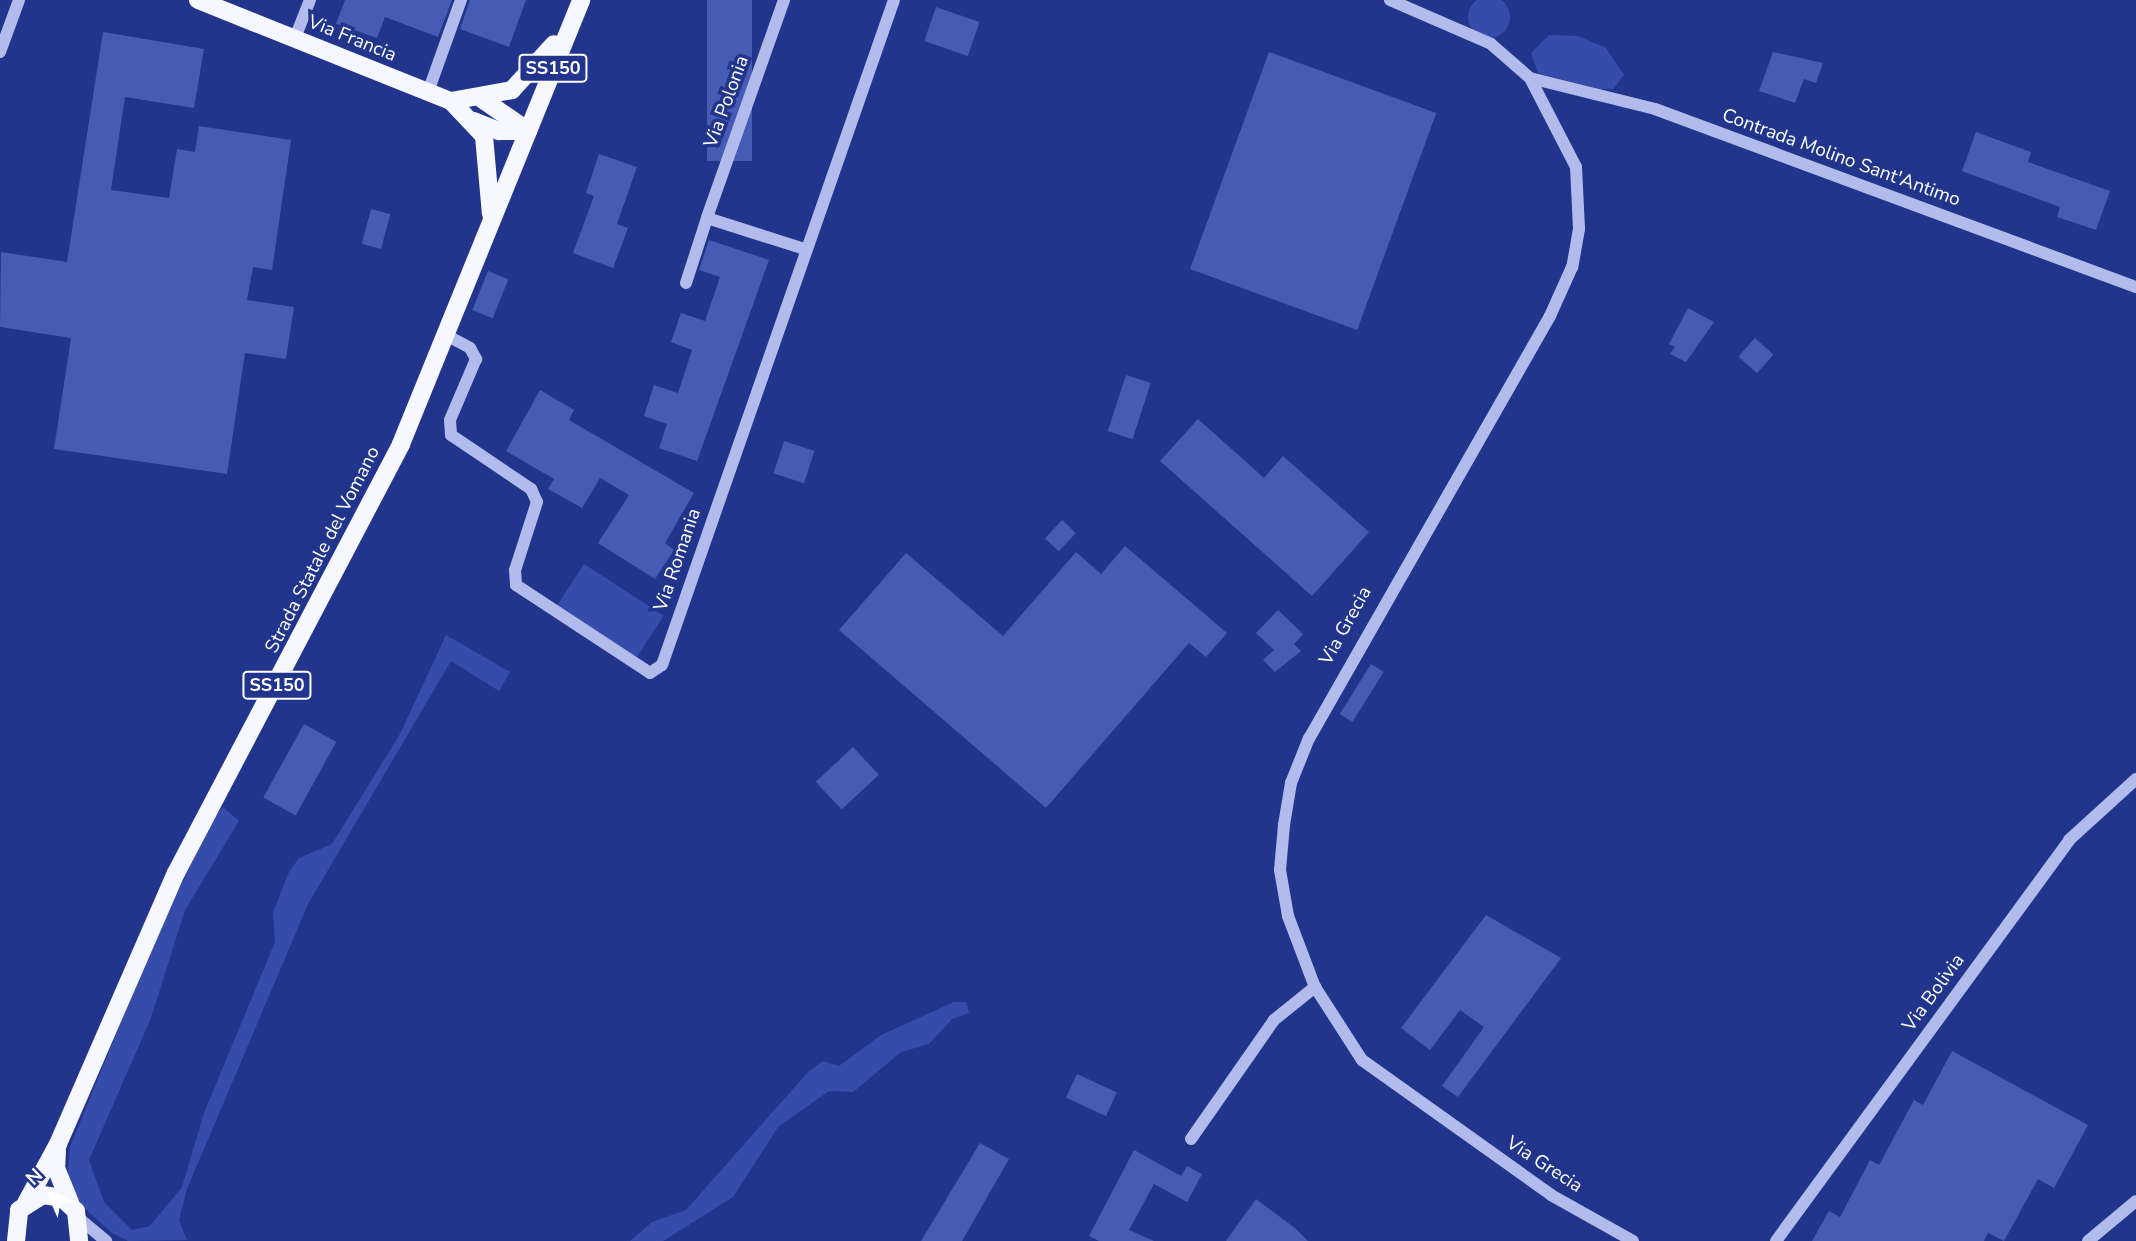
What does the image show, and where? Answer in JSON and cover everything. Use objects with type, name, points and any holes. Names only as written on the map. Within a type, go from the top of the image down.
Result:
[{"type":"main road","name":"Via Francia","points":[[198,0],[451,101],[471,119],[499,131],[528,131]]},
{"type":"main road","name":"Via Francia","points":[[451,101],[482,99],[512,90],[531,76],[579,3]]},
{"type":"main road","name":"Strada Statale del Vomano","points":[[15,1240],[15,1219],[58,1144],[176,873],[378,493],[446,335],[579,3]]},
{"type":"main road","points":[[482,99],[528,131]]},
{"type":"main road","name":"Via Francia","points":[[471,119],[489,154],[491,224]]},
{"type":"main road","name":"Strada Statale del Vomano","points":[[58,1144],[56,1168],[80,1220]]},
{"type":"main road","points":[[26,1203],[43,1195],[70,1203]]},
{"type":"main road","points":[[79,1241],[80,1220]]},
{"type":"street","points":[[0,52],[19,0]]},
{"type":"street","points":[[295,38],[310,0]]},
{"type":"street","points":[[428,92],[461,0]]},
{"type":"street","name":"Via Polonia","points":[[686,283],[784,0]]},
{"type":"street","name":"Via Romania","points":[[446,335],[470,348],[476,359],[450,421],[452,435],[531,489],[537,502],[515,570],[516,585],[650,673],[663,665],[894,0]]},
{"type":"street","name":"Via Grecia","points":[[1390,0],[1491,44],[1530,78],[1576,167],[1579,229],[1572,267],[1523,364],[1341,674],[1291,783],[1280,870],[1288,916],[1315,986],[1348,1041],[1380,1075],[1550,1195],[1633,1241]]},
{"type":"street","name":"Contrada Molino Sant'Antimo","points":[[1530,78],[1655,109],[2136,287]]},
{"type":"street","points":[[707,218],[805,250]]},
{"type":"street","name":"Via Bolivia","points":[[1776,1241],[2069,840],[2136,779]]},
{"type":"street","points":[[1191,1139],[1274,1020],[1315,986]]},
{"type":"street","points":[[2088,1241],[2136,1201]]},
{"type":"street","points":[[80,1220],[106,1241]]},
{"type":"shaded area","points":[[1489,-4],[1504,2],[1510,17],[1504,32],[1489,38],[1474,32],[1468,17],[1474,2]]},
{"type":"shaded area","points":[[1549,35],[1578,36],[1606,48],[1624,75],[1613,89],[1600,89],[1538,73],[1531,53]]},
{"type":"shaded area","points":[[584,564],[664,616],[636,659],[556,607]]},
{"type":"shaded area","points":[[446,635],[510,672],[499,691],[451,661],[308,904],[187,1189],[179,1220],[187,1240],[128,1241],[112,1233],[81,1205],[67,1178],[70,1147],[160,927],[212,822],[223,807],[239,821],[185,910],[151,1018],[89,1160],[104,1202],[132,1230],[150,1226],[182,1187],[204,1113],[275,942],[273,912],[289,872],[299,858],[332,844],[400,734]]},
{"type":"shaded area","points":[[954,1002],[966,1002],[969,1013],[952,1019],[929,1044],[901,1052],[853,1092],[829,1091],[778,1127],[733,1197],[663,1241],[630,1241],[652,1222],[686,1210],[809,1071],[823,1061],[839,1066],[881,1035]]},
{"type":"building","points":[[345,0],[452,0],[438,37],[385,17],[377,38],[336,24]]},
{"type":"building","points":[[470,0],[526,0],[509,47],[460,29]]},
{"type":"building","points":[[707,0],[752,0],[752,161],[707,161]]},
{"type":"building","points":[[936,7],[979,22],[968,56],[924,41]]},
{"type":"building","points":[[103,32],[204,49],[194,108],[125,97],[111,190],[169,198],[177,149],[195,152],[199,126],[291,140],[272,270],[253,267],[247,300],[294,307],[286,359],[245,353],[227,474],[54,449],[71,338],[0,327],[1,252],[67,262]]},
{"type":"building","points":[[1269,52],[1436,113],[1357,330],[1190,269]]},
{"type":"building","points":[[1773,52],[1823,63],[1816,83],[1804,79],[1795,103],[1759,91]]},
{"type":"building","points":[[1976,132],[2031,152],[2028,162],[2110,191],[2096,230],[2057,217],[2060,207],[1962,171]]},
{"type":"building","points":[[599,154],[637,167],[617,224],[628,228],[613,268],[573,253],[594,196],[586,193]]},
{"type":"building","points":[[371,209],[390,214],[381,249],[362,244]]},
{"type":"building","points":[[709,240],[769,260],[697,461],[659,448],[667,424],[644,416],[654,385],[678,393],[692,350],[671,342],[681,313],[705,321],[720,277],[699,270]]},
{"type":"building","points":[[488,271],[508,279],[493,318],[472,310]]},
{"type":"building","points":[[1688,308],[1714,322],[1686,362],[1670,354],[1675,347],[1669,344]]},
{"type":"building","points":[[1755,338],[1774,355],[1757,373],[1738,357]]},
{"type":"building","points":[[1126,375],[1151,383],[1132,439],[1108,431]]},
{"type":"building","points":[[540,390],[574,410],[569,420],[694,493],[665,543],[674,550],[655,579],[598,543],[629,495],[600,478],[582,508],[548,489],[554,479],[506,451]]},
{"type":"building","points":[[1198,419],[1264,478],[1283,456],[1369,532],[1312,596],[1160,461]]},
{"type":"building","points":[[784,441],[814,451],[804,483],[773,473]]},
{"type":"building","points":[[1062,520],[1076,533],[1059,551],[1045,538]]},
{"type":"building","points":[[1125,546],[1227,633],[1206,657],[1189,643],[1046,808],[839,630],[906,553],[1003,636],[1076,552],[1101,574]]},
{"type":"building","points":[[1278,610],[1303,634],[1294,644],[1301,651],[1275,672],[1263,660],[1274,650],[1256,633]]},
{"type":"building","points":[[1371,664],[1384,672],[1352,722],[1340,714]]},
{"type":"building","points":[[304,724],[336,742],[296,815],[263,797]]},
{"type":"building","points":[[853,747],[879,775],[842,810],[816,782]]},
{"type":"building","points":[[1486,915],[1561,958],[1458,1097],[1442,1086],[1484,1027],[1460,1010],[1430,1050],[1401,1028]]},
{"type":"building","points":[[1952,1051],[2088,1125],[2054,1188],[2038,1179],[2004,1241],[1988,1233],[1984,1241],[1812,1241],[1829,1211],[1840,1217],[1870,1160],[1879,1165],[1914,1100],[1923,1105]]},
{"type":"building","points":[[1077,1074],[1117,1093],[1106,1116],[1066,1098]]},
{"type":"building","points":[[980,1143],[1009,1159],[962,1241],[921,1241]]},
{"type":"building","points":[[1134,1150],[1181,1176],[1187,1166],[1202,1174],[1187,1202],[1154,1184],[1129,1230],[1154,1241],[1099,1241],[1089,1236]]},
{"type":"building","points":[[1256,1199],[1295,1228],[1308,1241],[1226,1241]]}]
